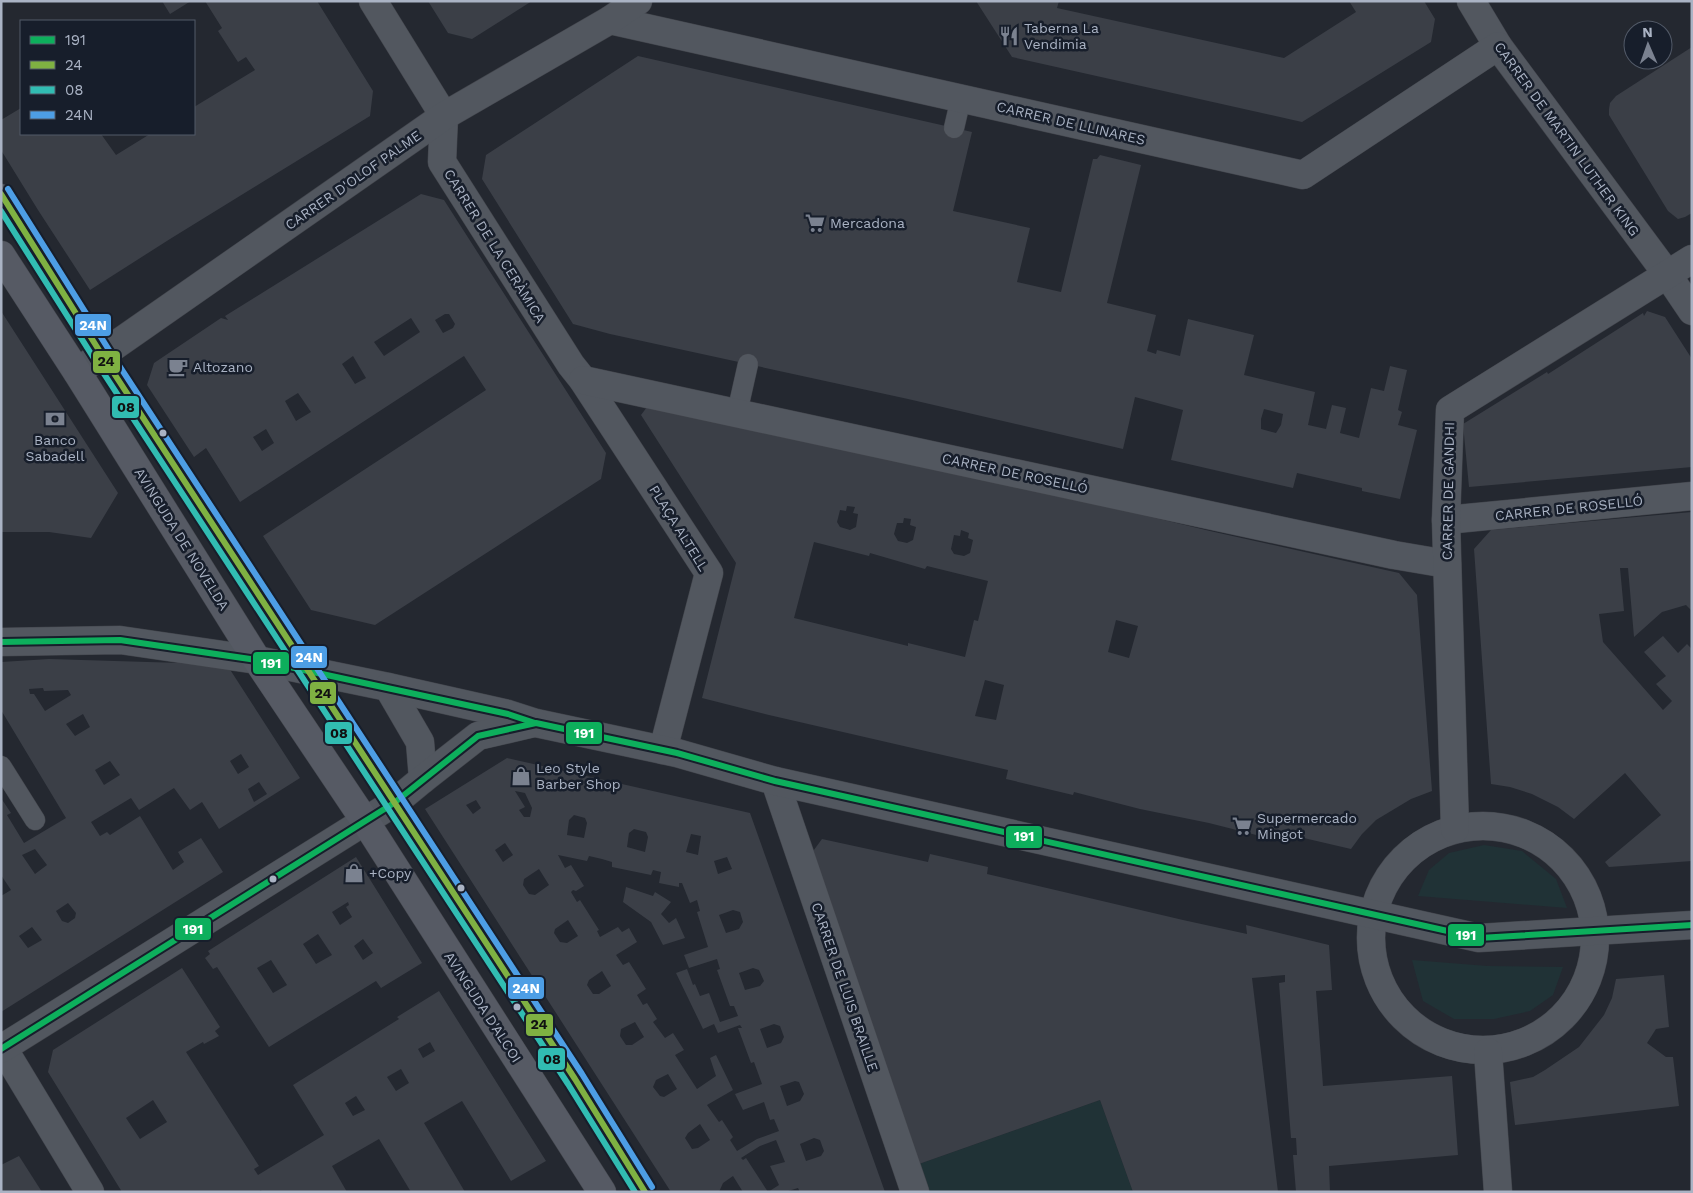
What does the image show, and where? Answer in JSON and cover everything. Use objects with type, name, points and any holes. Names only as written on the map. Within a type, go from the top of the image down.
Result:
[{"type":"main road","name":"AVINGUDA DE NOVELDA","points":[[1,254],[78,372],[257,660],[365,822]]},
{"type":"main road","name":"AVINGUDA D'ALCOI","points":[[365,822],[602,1192]]},
{"type":"street","points":[[373,1],[444,116]]},
{"type":"street","name":"CARRER D'OLOF PALME","points":[[78,372],[444,116],[610,20],[638,1]]},
{"type":"street","name":"CARRER DE MARTIN LUTHER KING","points":[[1471,1],[1498,46],[1692,310]]},
{"type":"street","name":"CARRER DE LLINARES","points":[[610,20],[1302,175],[1498,46]]},
{"type":"street","name":"CARRER DE LA CERÀMICA","points":[[444,116],[442,162],[571,366],[583,380]]},
{"type":"street","points":[[1667,274],[1692,259]]},
{"type":"street","name":"CARRER DE GANDHI","points":[[1454,829],[1446,520],[1450,410],[1667,274]]},
{"type":"street","name":"CARRER DE ROSELLÓ","points":[[583,380],[1394,555],[1447,564]]},
{"type":"street","name":"PLAÇA ALTELL","points":[[583,380],[709,573],[664,750]]},
{"type":"street","name":"CARRER DE ROSELLÓ","points":[[1446,520],[1692,496]]},
{"type":"street","points":[[1,642],[120,640],[257,660],[309,670],[508,714],[536,723],[664,750],[775,781],[1479,938],[1692,925]]},
{"type":"street","points":[[388,687],[420,742],[422,779]]},
{"type":"street","points":[[90,1192],[2,1049],[394,803],[478,736],[536,723]]},
{"type":"street","name":"CARRER DE LUIS BRAILLE","points":[[775,781],[915,1192]]},
{"type":"street","points":[[1488,826],[1520,832],[1549,847],[1573,870],[1589,899],[1596,932],[1588,976],[1579,997],[1556,1023],[1527,1041],[1488,1052],[1464,1048],[1436,1039],[1410,1023],[1390,1001],[1377,974],[1371,945],[1373,915],[1383,886],[1401,860],[1426,841],[1454,829],[1488,826]]},
{"type":"street","points":[[1488,1052],[1498,1192]]},
{"type":"lane","points":[[954,128],[961,98]]},
{"type":"lane","points":[[1,194],[102,355],[575,1079],[645,1192]]},
{"type":"lane","points":[[737,413],[748,364]]},
{"type":"lane","points":[[1,766],[35,820]]},
{"type":"shaded area","points":[[1484,845],[1522,851],[1556,879],[1567,908],[1418,896],[1429,870],[1449,853]]},
{"type":"shaded area","points":[[1412,960],[1487,966],[1563,967],[1553,995],[1530,1011],[1494,1019],[1454,1019],[1423,1001]]},
{"type":"shaded area","points":[[1100,1100],[1133,1192],[929,1192],[919,1164]]},
{"type":"building","points":[[162,1],[191,1],[170,14]]},
{"type":"building","points":[[205,1],[317,1],[373,91],[370,116],[90,290],[1,150],[1,120],[20,109],[20,135],[102,135],[116,155],[148,135],[195,135],[195,106],[255,70],[246,57],[238,62],[218,31],[222,28]]},
{"type":"building","points":[[428,1],[532,1],[472,39],[448,33]]},
{"type":"building","points":[[976,1],[1059,1],[1057,8],[1284,58],[1356,12],[1349,1],[1424,1],[1435,19],[1431,42],[1302,122],[1012,57]]},
{"type":"building","points":[[1692,47],[1692,213],[1678,219],[1668,211],[1609,115],[1610,103],[1616,96],[1656,70],[1673,70],[1673,59]]},
{"type":"building","points":[[638,56],[972,132],[953,211],[1030,228],[1017,282],[1061,292],[1093,159],[1097,159],[1100,155],[1141,165],[1107,303],[1156,315],[1147,351],[1156,354],[1157,350],[1180,356],[1188,319],[1254,335],[1244,375],[1315,392],[1308,425],[1326,429],[1332,405],[1346,408],[1340,433],[1359,438],[1371,388],[1384,391],[1390,366],[1407,370],[1398,410],[1402,412],[1398,425],[1417,430],[1400,499],[1362,491],[1362,488],[1297,473],[1293,488],[1171,460],[1183,410],[1135,397],[1123,449],[908,399],[610,334],[573,324],[482,179],[486,155]],"holes":[[[1264,409],[1283,414],[1281,425],[1276,433],[1261,429]]]},
{"type":"building","points":[[421,194],[444,200],[606,453],[601,479],[375,625],[311,610],[263,536],[486,390],[464,356],[240,502],[206,448],[194,457],[147,385],[154,363],[221,318],[228,320],[225,316]],"holes":[[[445,314],[449,314],[455,324],[453,328],[443,333],[435,320]],[[411,318],[420,332],[384,356],[374,342]],[[353,356],[366,378],[355,384],[342,364]],[[298,393],[311,412],[296,421],[285,401]],[[266,429],[274,443],[262,451],[253,437]]]},
{"type":"building","points":[[1,311],[118,493],[91,538],[49,532],[1,532]]},
{"type":"building","points":[[1647,311],[1665,317],[1692,359],[1692,467],[1469,487],[1463,424],[1547,372],[1548,374],[1643,313],[1644,316]]},
{"type":"building","points":[[650,403],[1399,573],[1417,595],[1432,791],[1411,799],[1376,820],[1351,849],[1278,832],[1276,840],[1074,792],[1073,795],[1006,779],[1008,770],[702,698],[736,563],[641,415]],"holes":[[[847,506],[855,507],[853,513],[858,514],[856,527],[850,530],[840,527],[837,522],[840,510],[846,511]],[[904,518],[911,519],[910,525],[916,527],[913,540],[907,543],[898,541],[894,534],[897,523],[903,523]],[[961,530],[969,533],[968,538],[973,540],[970,553],[964,556],[954,554],[951,549],[954,535],[960,536]],[[814,542],[869,556],[870,553],[925,569],[927,566],[988,581],[978,621],[974,620],[965,657],[908,643],[908,646],[794,618]],[[1116,620],[1138,626],[1129,658],[1108,652]],[[985,680],[1004,685],[996,720],[975,716]]]},
{"type":"building","points":[[1692,512],[1692,611],[1686,605],[1662,612],[1634,637],[1628,568],[1620,568],[1624,611],[1599,614],[1603,642],[1663,710],[1672,701],[1656,684],[1666,676],[1644,652],[1663,636],[1678,653],[1687,644],[1692,649],[1692,861],[1609,867],[1605,862],[1661,815],[1625,773],[1574,819],[1558,807],[1532,794],[1510,787],[1491,784],[1474,549],[1491,530]]},
{"type":"building","points":[[49,659],[181,663],[229,668],[300,778],[219,829],[202,802],[190,810],[174,788],[139,810],[131,798],[91,822],[100,836],[107,832],[110,835],[140,816],[173,870],[184,862],[178,852],[201,838],[223,872],[1,1012],[1,896],[11,890],[1,875],[1,798],[11,813],[7,815],[24,843],[66,818],[1,710],[1,662]],"holes":[[[43,688],[44,691],[68,690],[71,695],[45,711],[34,694],[30,694],[29,689]],[[83,714],[90,727],[75,736],[66,724]],[[241,754],[249,767],[238,774],[230,761]],[[110,761],[120,775],[104,785],[95,770]],[[259,782],[267,794],[254,802],[248,789]],[[35,849],[47,865],[35,874],[22,855]],[[68,903],[76,913],[75,918],[68,923],[62,921],[56,911]],[[32,927],[42,940],[28,948],[19,936]]]},
{"type":"building","points":[[507,758],[750,813],[885,1192],[800,1192],[798,1188],[785,1192],[768,1192],[743,1192],[733,1176],[723,1183],[719,1192],[671,1192],[425,809]],"holes":[[[515,791],[525,793],[532,808],[530,817],[524,817],[519,810],[525,807]],[[476,800],[481,808],[473,814],[466,805]],[[574,815],[585,818],[587,823],[584,838],[567,835],[569,820]],[[634,829],[646,832],[648,837],[645,852],[627,847],[629,833]],[[691,834],[701,836],[698,855],[686,852]],[[505,843],[513,855],[503,862],[495,850]],[[558,855],[587,861],[589,856],[612,862],[612,867],[651,875],[653,870],[661,872],[659,883],[679,887],[679,883],[682,883],[690,903],[697,900],[700,911],[697,912],[708,947],[684,955],[689,968],[717,959],[720,969],[717,970],[730,1006],[734,1006],[738,1016],[720,1022],[709,993],[700,996],[695,984],[693,985],[687,969],[676,973],[703,1029],[714,1024],[718,1033],[740,1025],[742,1028],[738,1028],[751,1063],[754,1062],[762,1084],[735,1094],[743,1110],[764,1102],[770,1120],[774,1119],[779,1131],[757,1139],[737,1151],[730,1140],[733,1137],[722,1120],[719,1122],[707,1105],[733,1090],[716,1055],[710,1058],[716,1076],[697,1089],[675,1055],[684,1050],[673,1033],[665,1038],[653,1022],[657,1019],[647,1003],[643,1005],[637,995],[646,989],[629,962],[623,965],[616,955],[637,942],[629,928],[622,932],[618,927],[600,937],[597,931],[599,930],[580,900],[577,902],[571,892],[584,886],[571,865],[565,868]],[[727,857],[732,869],[718,874],[714,861]],[[539,869],[549,885],[535,895],[529,894],[523,885],[524,879]],[[733,910],[740,912],[743,922],[739,929],[726,933],[719,915]],[[568,920],[578,936],[567,943],[560,942],[554,933],[555,929]],[[753,968],[759,970],[764,981],[760,986],[745,990],[739,973]],[[602,971],[611,986],[599,994],[593,994],[587,985],[589,980]],[[635,1022],[644,1037],[632,1045],[626,1045],[620,1036],[621,1029]],[[774,1024],[780,1026],[784,1037],[781,1043],[767,1048],[760,1029]],[[668,1074],[677,1089],[664,1097],[660,1096],[653,1087],[656,1080]],[[795,1081],[799,1082],[804,1094],[800,1101],[787,1106],[780,1086]],[[700,1124],[710,1140],[698,1148],[692,1149],[685,1138],[688,1133]],[[814,1138],[820,1140],[824,1151],[821,1156],[806,1161],[800,1144]],[[776,1140],[785,1162],[770,1166],[779,1185],[768,1192],[746,1158],[743,1160],[741,1158],[760,1146]]]},
{"type":"building","points":[[822,839],[928,862],[930,854],[988,867],[987,874],[1183,920],[1247,934],[1246,925],[1329,945],[1332,990],[1316,991],[1323,1086],[1452,1076],[1458,1155],[1329,1166],[1330,1192],[1296,1192],[1293,1155],[1297,1155],[1296,1138],[1291,1138],[1279,983],[1285,982],[1285,975],[1252,978],[1278,1192],[1133,1192],[1100,1100],[919,1164],[808,858]]},
{"type":"building","points":[[356,857],[422,963],[381,988],[376,981],[269,1047],[217,967],[213,969],[205,958],[210,954],[208,951]],"holes":[[[348,902],[349,905],[346,907],[352,917],[340,925],[332,912]],[[318,934],[332,955],[316,964],[303,944]],[[363,939],[373,953],[363,960],[354,946]],[[271,960],[287,985],[273,993],[257,968]]]},
{"type":"building","points":[[626,887],[653,896],[655,892],[671,902],[661,914],[669,923],[676,918],[685,938],[663,945],[651,922],[623,902]]},
{"type":"building","points":[[182,968],[220,1027],[215,1031],[219,1036],[204,1044],[203,1042],[186,1052],[259,1166],[254,1169],[258,1175],[324,1135],[293,1085],[399,1019],[397,1017],[439,991],[546,1161],[511,1181],[462,1101],[424,1123],[465,1192],[411,1192],[379,1139],[332,1166],[347,1192],[262,1192],[261,1190],[258,1192],[122,1192],[48,1072],[53,1050]],"holes":[[[430,1042],[435,1051],[423,1058],[418,1049]],[[401,1069],[409,1083],[396,1091],[387,1077]],[[356,1096],[365,1110],[353,1116],[345,1103]],[[153,1100],[167,1122],[140,1139],[126,1118]]]},
{"type":"building","points":[[1664,975],[1669,1027],[1656,1029],[1647,1043],[1666,1057],[1673,1057],[1679,1106],[1515,1125],[1510,1082],[1533,1077],[1579,1047],[1604,1015],[1612,998],[1616,979]]},
{"type":"building","points":[[19,1156],[42,1192],[1,1192],[1,1165]]},
{"type":"transit line","name":"24N","points":[[8,189],[109,350],[582,1074],[652,1187]]},
{"type":"transit line","name":"24","points":[[1,194],[102,355],[575,1079],[645,1192]]},
{"type":"transit line","name":"08","points":[[1,211],[95,360],[568,1084],[635,1192]]},
{"type":"transit line","name":"191","points":[[1,642],[120,640],[257,660],[508,714],[535,723]]},
{"type":"transit line","name":"191","points":[[1,1049],[394,803],[478,736],[536,723],[677,753],[775,781],[1479,938],[1692,925]]},
{"type":"place","name":"Taberna La Vendimia","points":[[1009,36]]},
{"type":"place","name":"Mercadona","points":[[815,223]]},
{"type":"place","name":"Altozano","points":[[178,367]]},
{"type":"place","name":"Banco Sabadell","points":[[55,419]]},
{"type":"place","name":"Leo Style Barber Shop","points":[[521,776]]},
{"type":"place","name":"Supermercado Mingot","points":[[1242,826]]},
{"type":"place","name":"+Copy","points":[[354,873]]}]
